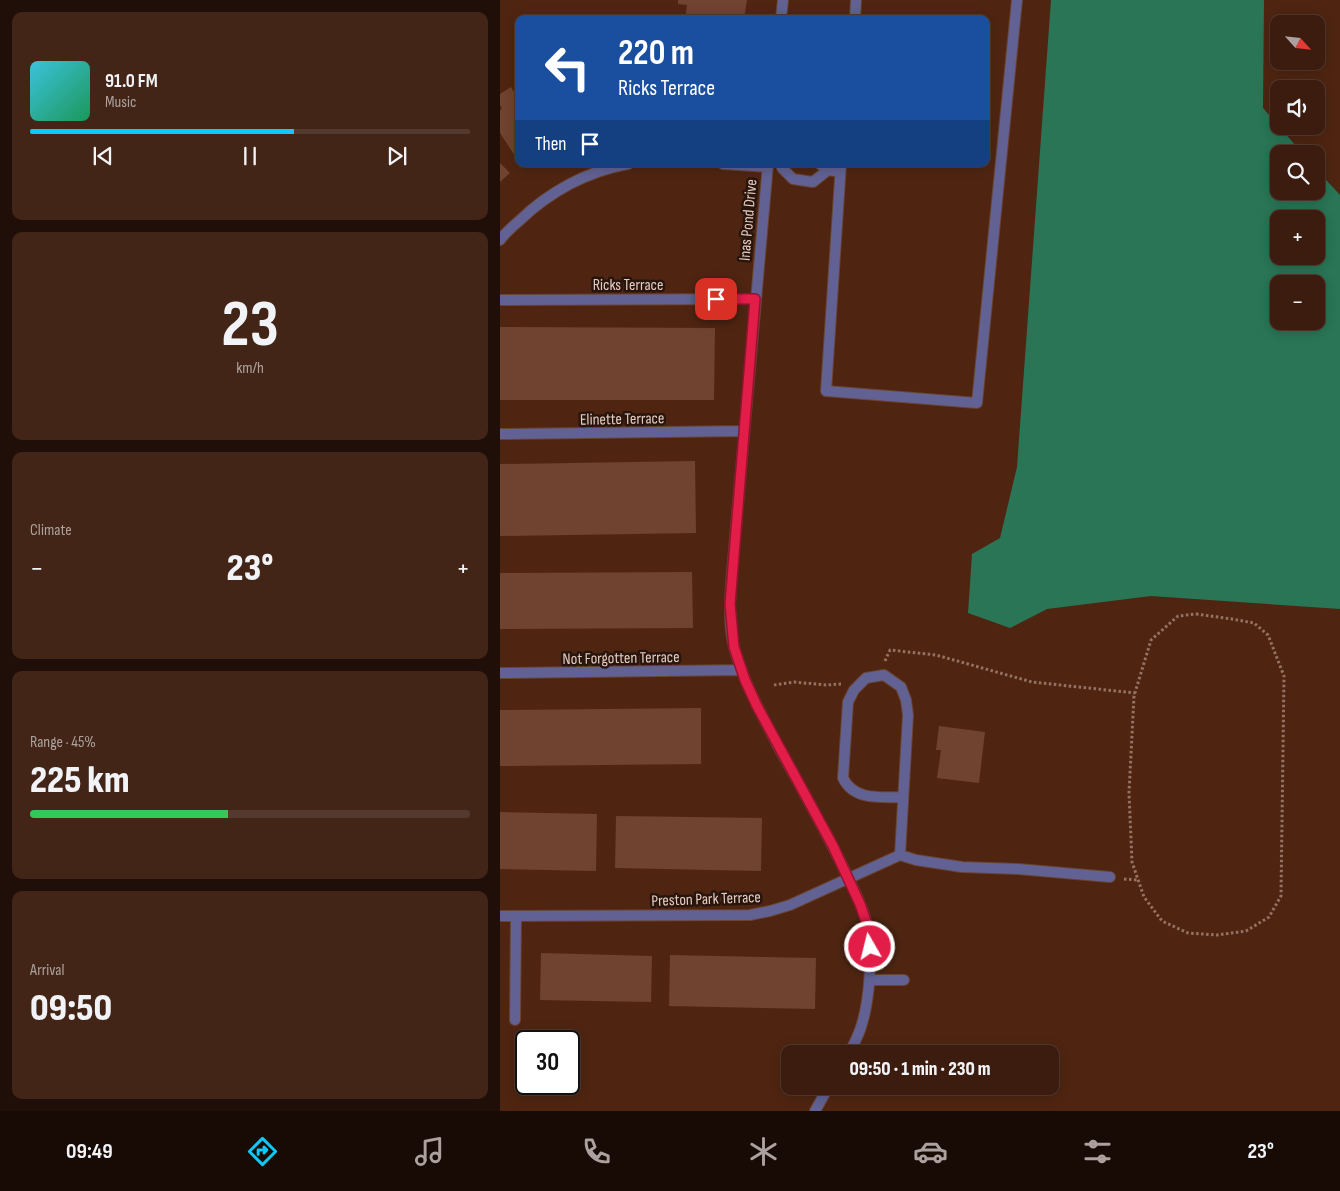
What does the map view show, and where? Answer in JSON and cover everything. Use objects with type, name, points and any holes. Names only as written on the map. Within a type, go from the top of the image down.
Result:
[{"type":"street","points":[[781,15],[782,0]]},
{"type":"street","points":[[855,15],[856,0]]},
{"type":"street","points":[[785,167],[793,179],[813,182],[824,167],[841,167],[826,391],[977,403],[1017,0]]},
{"type":"street","points":[[500,240],[531,209],[561,188],[589,174],[611,167]]},
{"type":"street","name":"Inas Pond Drive","points":[[767,167],[730,604],[734,647],[757,706],[833,846],[860,904],[867,924],[870,947],[870,980],[860,1029],[853,1045]]},
{"type":"street","name":"Ricks Terrace","points":[[500,300],[755,299]]},
{"type":"street","name":"Elinette Terrace","points":[[500,434],[744,431]]},
{"type":"street","name":"Not Forgotten Terrace","points":[[500,673],[742,670]]},
{"type":"street","points":[[903,797],[876,797],[856,793],[847,786],[843,778],[848,702],[854,690],[866,678],[884,675],[901,687],[906,700],[908,715],[900,856],[962,867],[1018,869],[1110,877]]},
{"type":"street","name":"Preston Park Terrace","points":[[500,916],[750,915],[790,905],[900,856]]},
{"type":"street","points":[[515,1020],[516,916]]},
{"type":"street","points":[[870,980],[904,980]]},
{"type":"street","points":[[815,1111],[824,1095]]},
{"type":"path","points":[[1196,614],[1254,623],[1268,635],[1284,676],[1281,896],[1269,917],[1246,931],[1217,935],[1188,933],[1162,921],[1144,897],[1132,862],[1129,794],[1135,692],[1151,640],[1178,616],[1196,614]]},
{"type":"path","points":[[884,664],[890,650],[936,655],[1032,682],[1135,692]]},
{"type":"path","points":[[774,685],[794,682],[826,685],[846,683]]},
{"type":"green space","points":[[1051,0],[1264,0],[1263,108],[1270,116],[1270,135],[1286,135],[1295,145],[1270,145],[1270,200],[1325,200],[1325,179],[1340,195],[1340,609],[1151,596],[1047,609],[1010,628],[968,613],[972,554],[1000,538],[1017,467]]},
{"type":"building","points":[[678,0],[747,0],[745,15],[686,15],[687,5],[678,4]]},
{"type":"building","points":[[511,87],[515,94],[515,156],[500,133],[500,110],[502,109],[500,94]]},
{"type":"building","points":[[500,163],[510,173],[500,182]]},
{"type":"building","points":[[500,327],[715,328],[714,400],[500,400]]},
{"type":"building","points":[[695,461],[696,533],[500,536],[500,464]]},
{"type":"building","points":[[692,572],[693,628],[500,629],[500,573]]},
{"type":"building","points":[[701,708],[701,764],[500,766],[500,710]]},
{"type":"building","points":[[939,726],[985,732],[979,783],[937,778],[941,750],[936,750]]},
{"type":"building","points":[[500,812],[597,814],[596,871],[500,869]]},
{"type":"building","points":[[616,816],[762,818],[761,871],[615,868]]},
{"type":"building","points":[[541,953],[652,956],[651,1002],[540,1000]]},
{"type":"building","points":[[670,955],[816,958],[815,1009],[669,1006]]},
{"type":"route","points":[[716,299],[755,299],[730,604],[734,647],[745,680],[757,706],[833,846],[860,904],[867,924],[870,947]]}]
